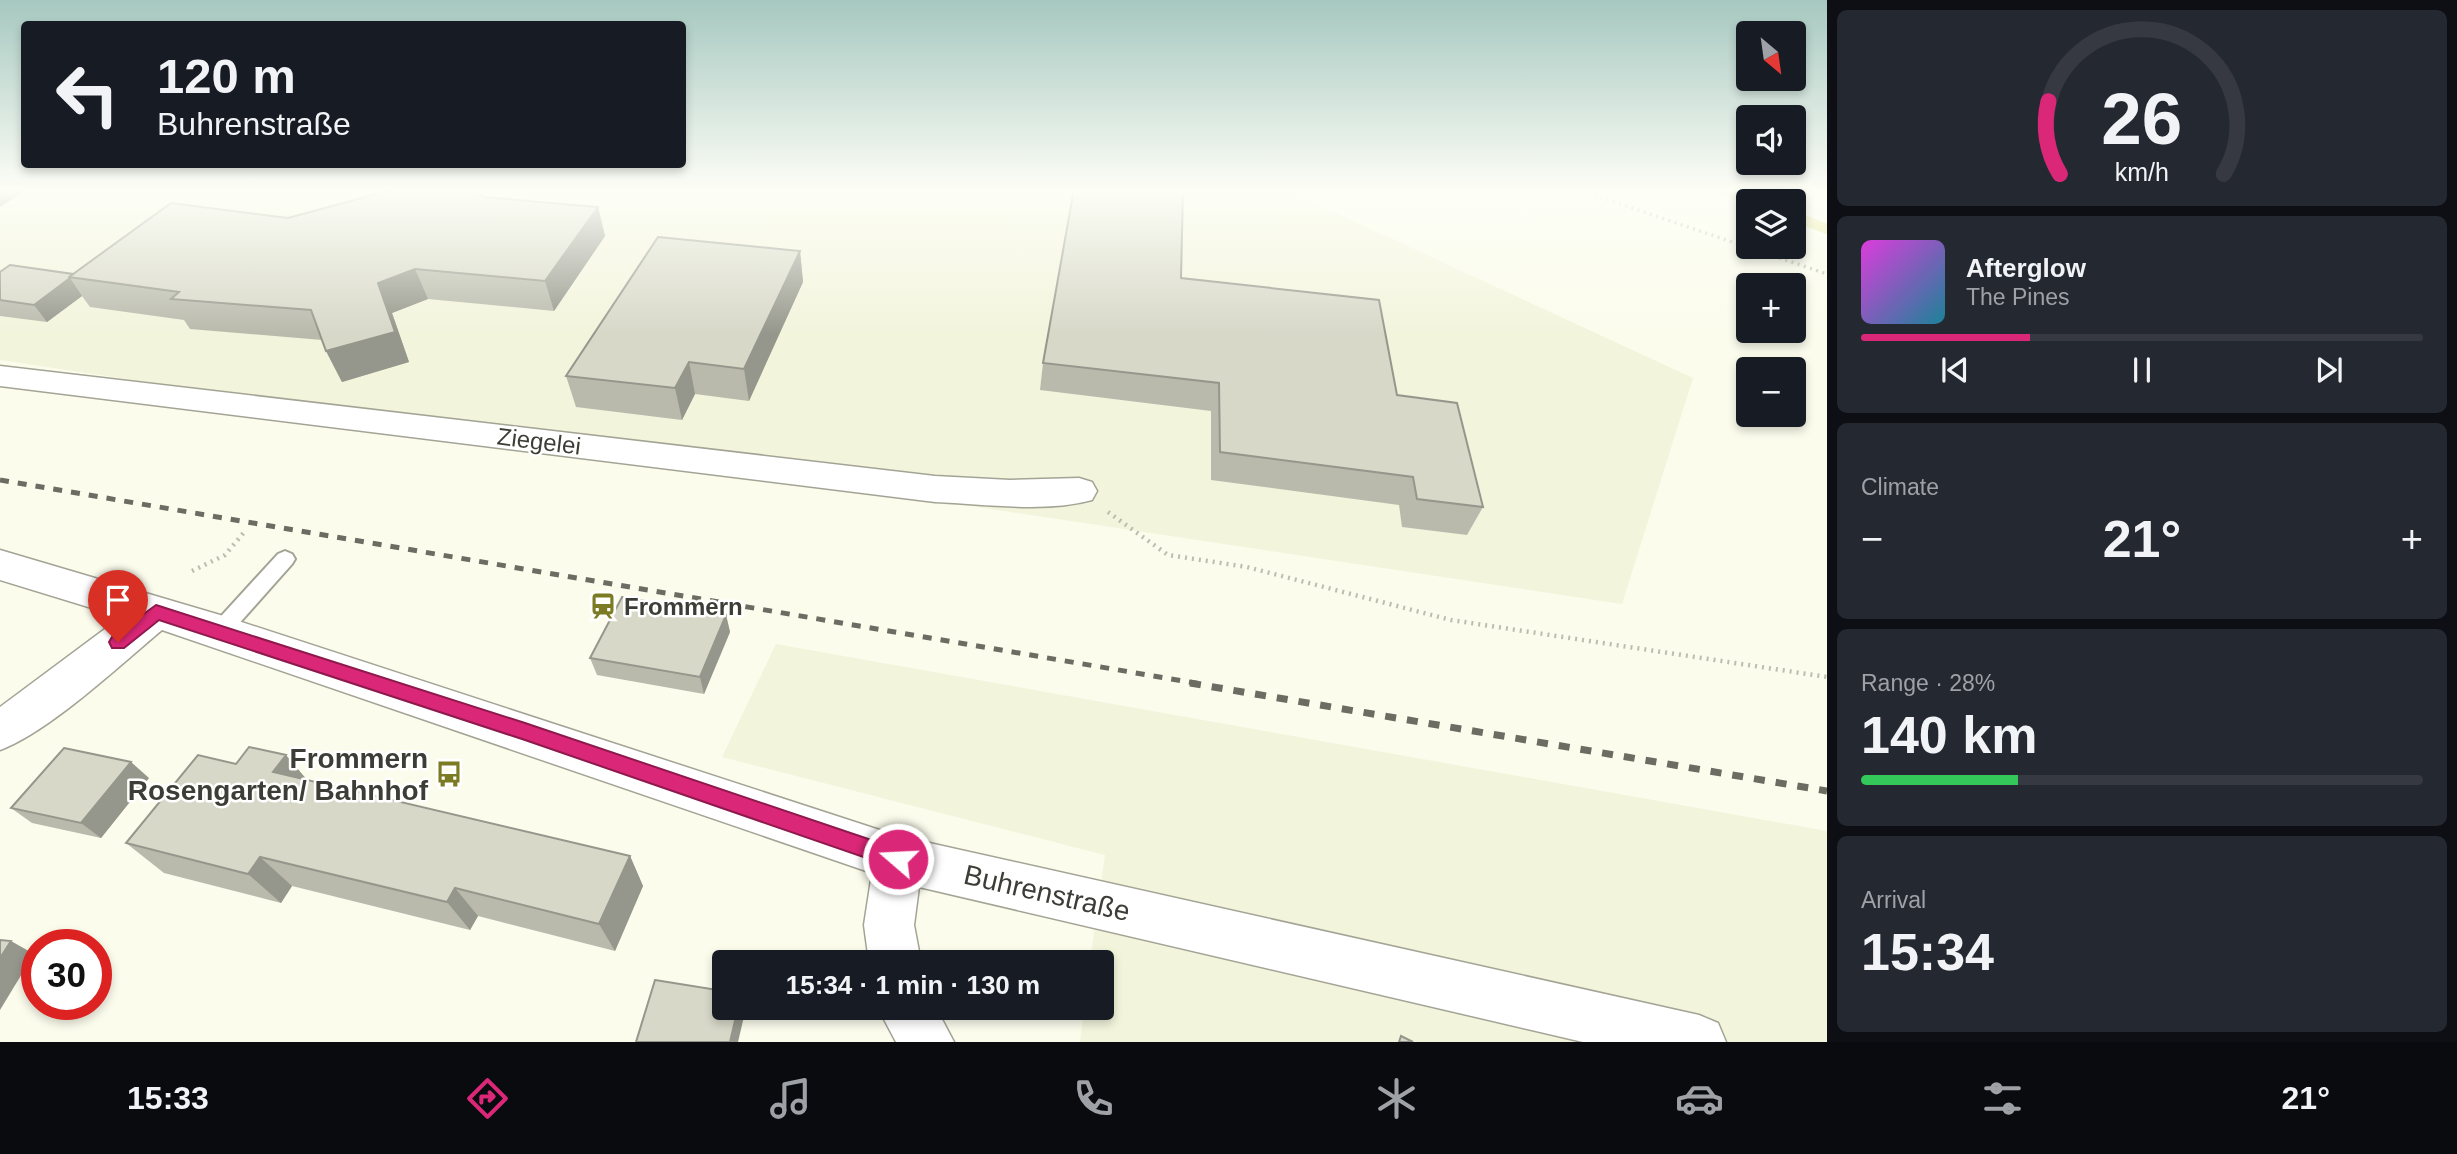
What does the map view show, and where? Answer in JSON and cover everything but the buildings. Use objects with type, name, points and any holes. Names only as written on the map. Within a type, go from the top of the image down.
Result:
[{"type":"street","name":"Ziegelei","points":[[0,376],[935,489],[1010,494],[1079,491]]},
{"type":"street","name":"Buhrenstraße","points":[[0,565],[220,631],[898,859],[1699,1042]]},
{"type":"street","points":[[0,731],[61,688],[156,612]]},
{"type":"street","points":[[893,950],[889,925],[898,859]]},
{"type":"street","points":[[913,1020],[927,1042]]},
{"type":"lane","points":[[220,631],[285,559]]},
{"type":"path","points":[[1720,238],[1827,274]]},
{"type":"path","points":[[1079,491],[1168,555],[1247,567],[1451,620],[1827,677]]},
{"type":"path","points":[[192,571],[225,555],[246,530]]},
{"type":"shaded area","points":[[0,238],[1389,238],[1693,378],[1622,604],[0,360]]},
{"type":"shaded area","points":[[776,644],[1827,831],[1827,1042],[1080,1042],[1083,1020],[1114,1020],[1114,950],[1092,950],[1105,855],[722,757]]},
{"type":"railway","points":[[0,480],[1201,684]]},
{"type":"railway","points":[[1190,683],[1827,791]]},
{"type":"place","name":"Frommern","points":[[603,606]]},
{"type":"place","name":"Frommern Rosengarten/ Bahnhof","points":[[449,774]]},
{"type":"route","points":[[118,642],[156,612],[525,732],[898,859]]}]
